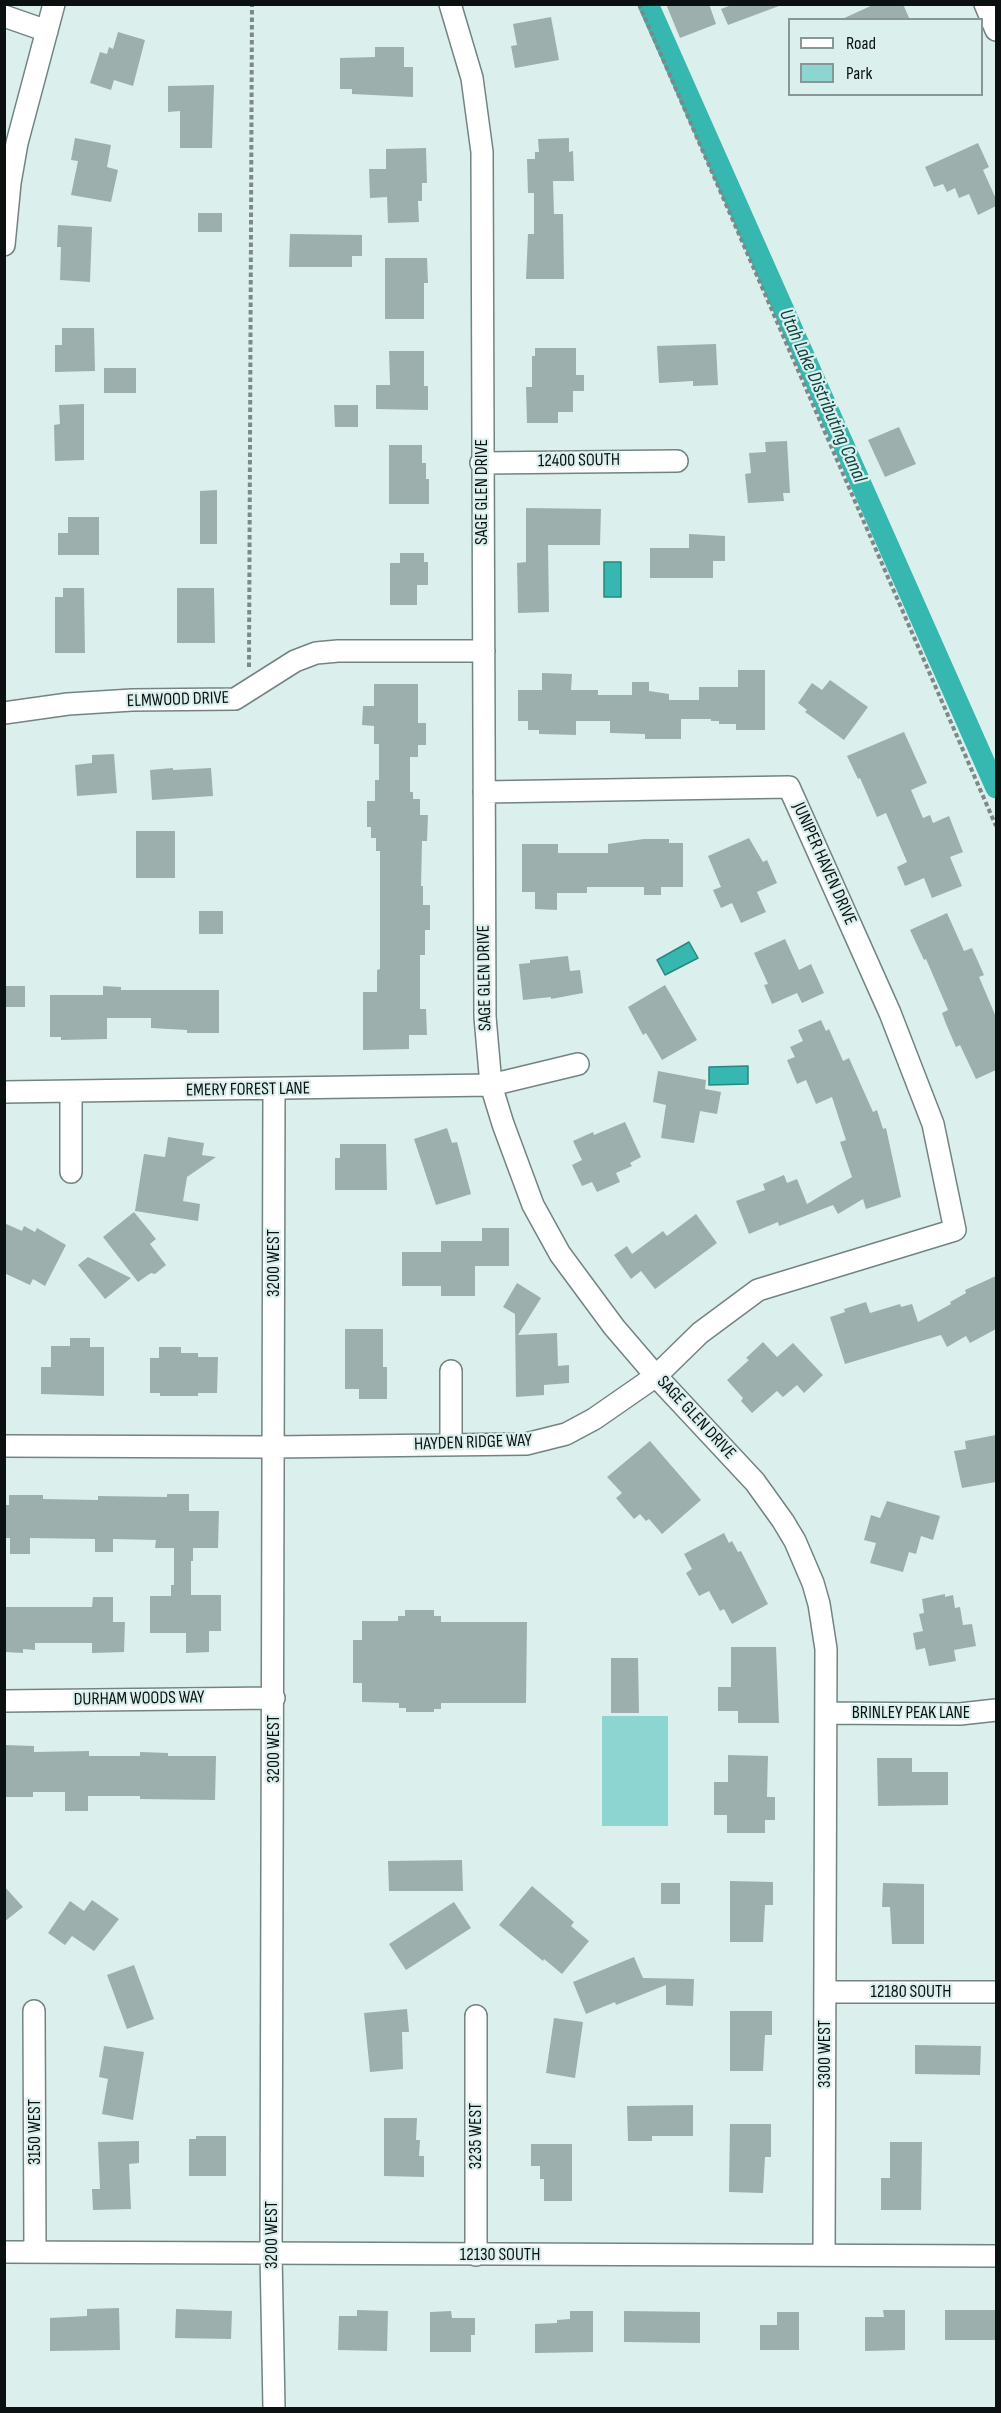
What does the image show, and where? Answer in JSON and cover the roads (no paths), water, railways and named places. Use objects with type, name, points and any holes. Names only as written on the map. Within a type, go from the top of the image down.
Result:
[{"type":"street","points":[[4,245],[10,183],[17,143],[54,4]]},
{"type":"street","name":"SAGE GLEN DRIVE","points":[[450,4],[472,78],[482,152],[481,463],[485,1017],[491,1085],[502,1124],[532,1205],[560,1254],[614,1327],[656,1376],[755,1482],[795,1541],[813,1583],[823,1627],[826,1713],[825,1852]]},
{"type":"street","points":[[985,4],[996,29]]},
{"type":"street","points":[[4,15],[47,31]]},
{"type":"street","name":"12400 SOUTH","points":[[481,463],[677,460]]},
{"type":"street","name":"ELMWOOD DRIVE","points":[[4,713],[68,704],[235,699],[296,662],[316,653],[484,651]]},
{"type":"street","name":"JUNIPER HAVEN DRIVE","points":[[484,792],[789,787],[890,1013],[933,1124],[955,1230]]},
{"type":"street","name":"EMERY FOREST LANE","points":[[4,1092],[491,1085],[578,1064]]},
{"type":"street","name":"3200 WEST","points":[[274,1089],[272,2254],[274,2409]]},
{"type":"street","points":[[71,1092],[71,1172]]},
{"type":"street","name":"HAYDEN RIDGE WAY","points":[[4,1446],[273,1447],[526,1444],[566,1434],[594,1419],[656,1376],[700,1333],[758,1290],[955,1230]]},
{"type":"street","points":[[451,1371],[451,1444]]},
{"type":"street","name":"DURHAM WOODS WAY","points":[[4,1701],[274,1698]]},
{"type":"street","name":"BRINLEY PEAK LANE","points":[[826,1713],[975,1714],[996,1710]]},
{"type":"street","name":"3300 WEST","points":[[824,2256],[825,1852]]},
{"type":"street","name":"12180 SOUTH","points":[[825,1992],[996,1992]]},
{"type":"street","name":"3150 WEST","points":[[34,2011],[35,2252]]},
{"type":"street","name":"3235 WEST","points":[[476,2016],[476,2255]]},
{"type":"street","name":"12130 SOUTH","points":[[4,2252],[996,2256]]},
{"type":"waterway","name":"Utah Lake Distributing Canal","points":[[648,4],[996,788]]}]
